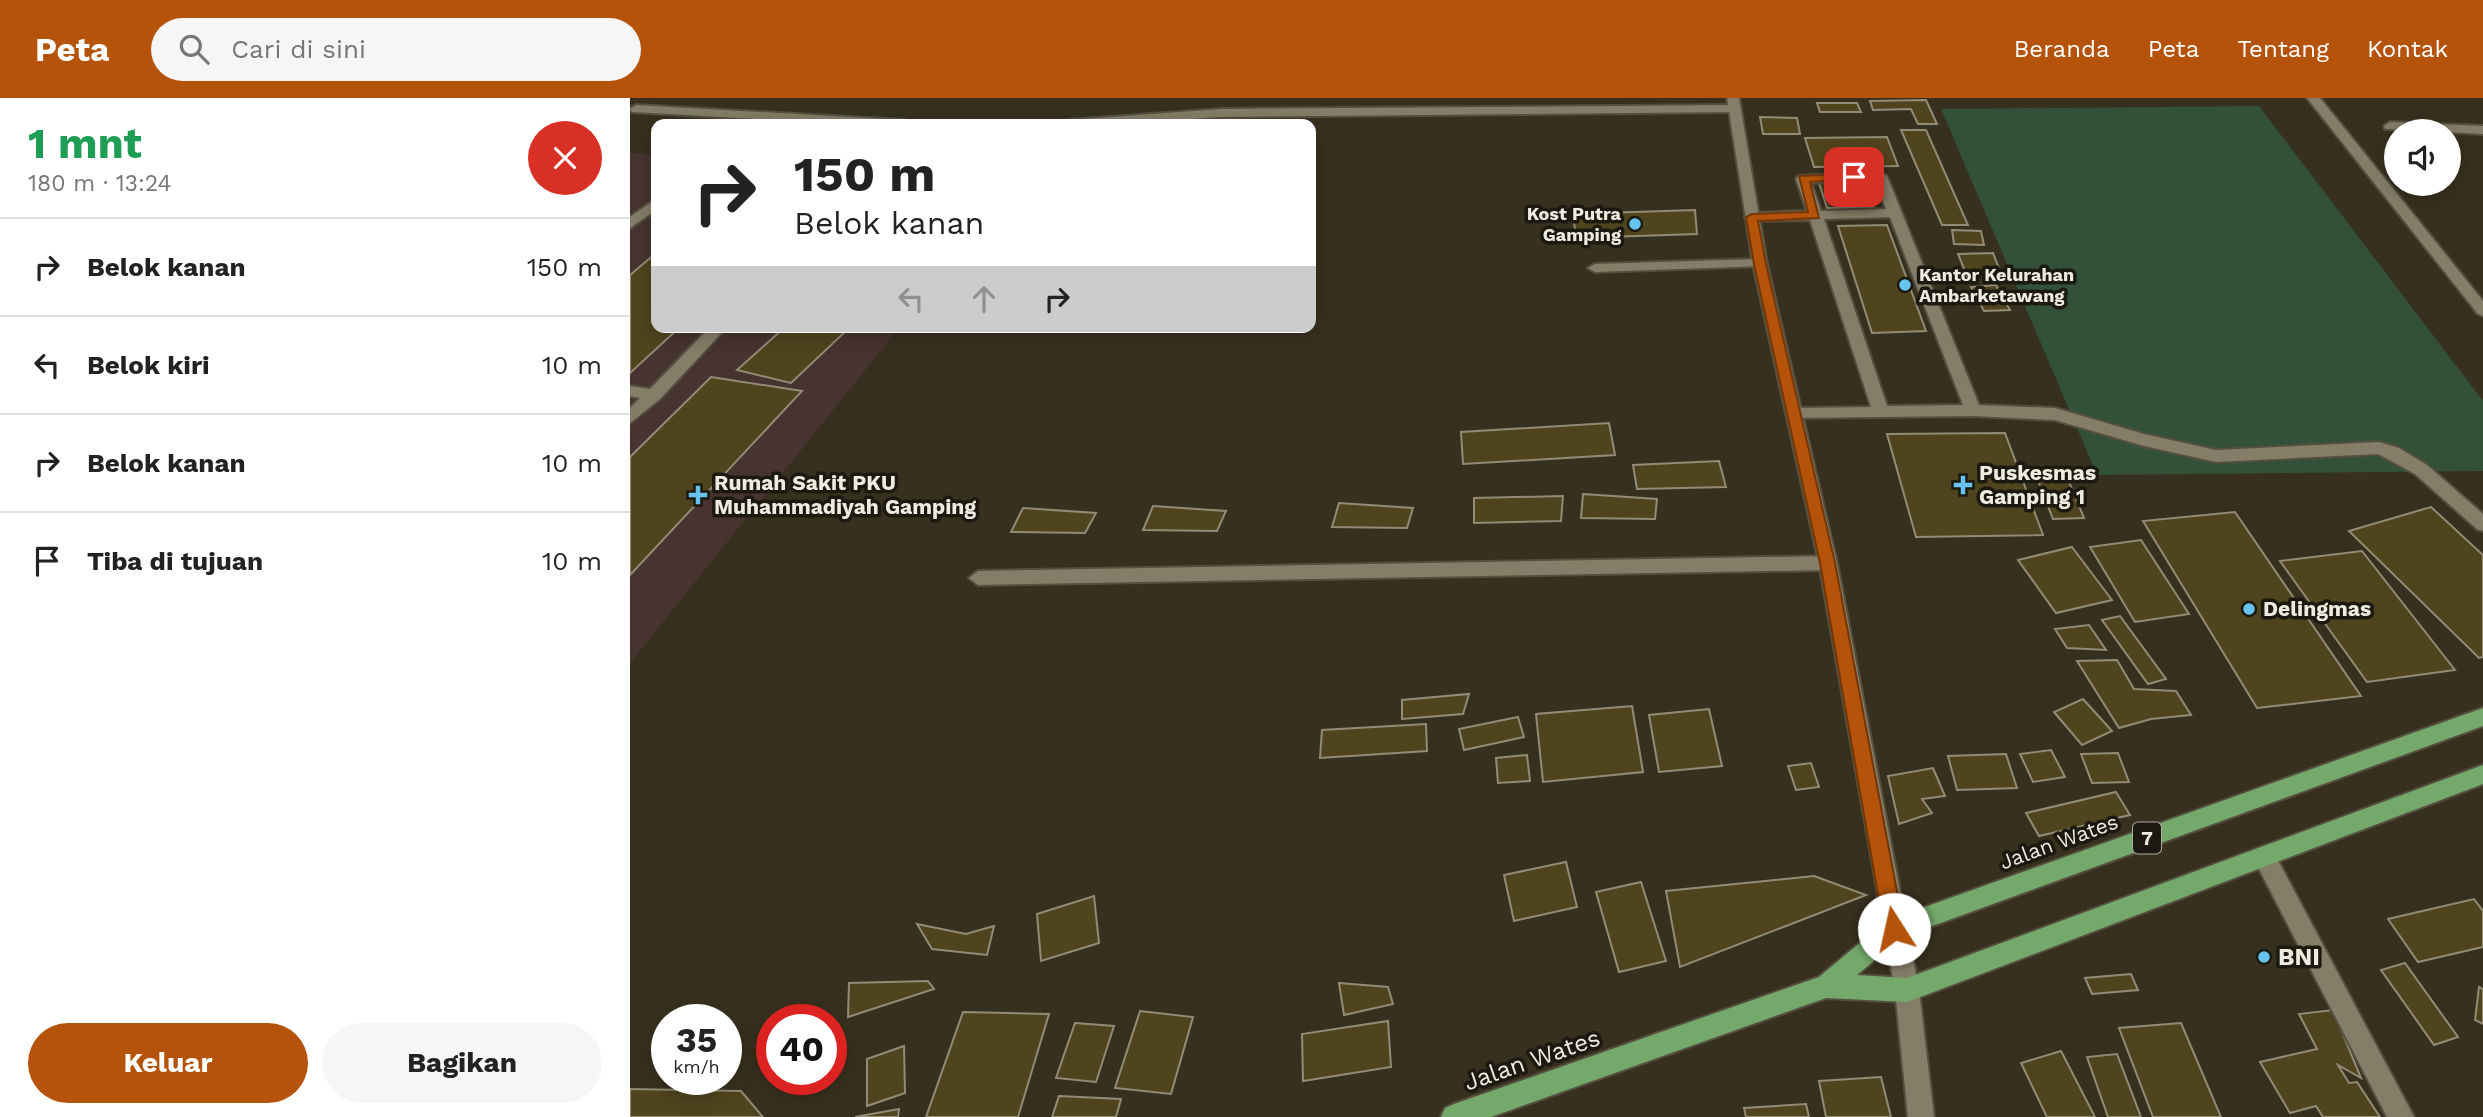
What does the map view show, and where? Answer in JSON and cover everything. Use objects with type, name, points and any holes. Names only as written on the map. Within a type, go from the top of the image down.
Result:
[{"type":"highway","name":"Jalan Wates","points":[[1454,1117],[1826,986],[1894,929],[2483,717]]},
{"type":"highway","name":"Jalan Wates","points":[[1826,986],[1907,990],[2483,774]]},
{"type":"street","points":[[2313,98],[2483,311]]},
{"type":"street","points":[[1143,119],[1234,113],[1734,103],[1759,263],[1828,563],[1907,990],[1921,1117]]},
{"type":"street","points":[[636,109],[815,119]]},
{"type":"street","points":[[2461,129],[2483,130]]},
{"type":"street","points":[[1795,414],[1973,410],[1880,176],[1803,179],[1881,412]]},
{"type":"street","points":[[631,221],[651,207]]},
{"type":"street","points":[[1752,217],[1895,213]]},
{"type":"street","points":[[1595,268],[1759,263]]},
{"type":"street","points":[[630,417],[713,333]]},
{"type":"street","points":[[630,391],[654,395]]},
{"type":"street","points":[[978,578],[1828,563]]},
{"type":"street","points":[[2264,856],[2401,1117]]},
{"type":"lane","points":[[1973,410],[2055,414],[2155,443],[2216,456],[2379,448],[2409,461],[2483,524]]},
{"type":"shaded area","name":"Rumah Sakit PKU Muhammadiyah Gamping","points":[[630,153],[651,155],[651,333],[895,333],[630,663]]},
{"type":"green space","points":[[2259,106],[2483,401],[2483,471],[2097,475],[1941,109]]},
{"type":"building","points":[[1926,100],[1937,124],[1918,124],[1911,109],[1873,110],[1870,101]]},
{"type":"building","points":[[1817,103],[1857,103],[1861,112],[1820,112]]},
{"type":"building","points":[[1760,117],[1797,118],[1800,134],[1763,134]]},
{"type":"building","points":[[1901,130],[1926,130],[1968,225],[1942,225]]},
{"type":"building","points":[[1887,137],[1898,166],[1814,167],[1805,138]]},
{"type":"building","points":[[1863,179],[1874,208],[1827,208],[1818,180]]},
{"type":"building","name":"Kost Putra Gamping","points":[[1695,210],[1697,234],[1576,238],[1573,214]]},
{"type":"building","points":[[1887,225],[1926,331],[1872,333],[1838,226]]},
{"type":"building","points":[[1952,230],[1981,231],[1984,245],[1954,244]]},
{"type":"building","points":[[1993,253],[2002,276],[1967,276],[1958,254]]},
{"type":"building","points":[[651,257],[651,333],[673,333],[630,373],[630,275]]},
{"type":"building","points":[[1996,285],[2010,310],[1984,311],[1971,287]]},
{"type":"building","points":[[778,333],[844,333],[791,383],[737,370]]},
{"type":"building","points":[[711,377],[802,391],[630,575],[630,457]]},
{"type":"building","points":[[1609,423],[1615,455],[1463,464],[1461,432]]},
{"type":"building","name":"Puskesmas Gamping 1","points":[[2005,433],[2043,535],[1916,537],[1887,434]]},
{"type":"building","points":[[1719,461],[1726,487],[1637,489],[1633,465]]},
{"type":"building","points":[[2067,477],[2084,518],[2053,519],[2037,478]]},
{"type":"building","points":[[1583,494],[1657,499],[1655,519],[1581,518]]},
{"type":"building","points":[[1563,496],[1561,521],[1474,523],[1474,498]]},
{"type":"building","points":[[1339,503],[1413,508],[1407,528],[1332,527]]},
{"type":"building","points":[[1153,506],[1226,511],[1217,531],[1143,530]]},
{"type":"building","points":[[2431,507],[2483,555],[2483,657],[2479,658],[2349,531]]},
{"type":"building","points":[[1023,508],[1096,513],[1085,533],[1011,532]]},
{"type":"building","name":"Delingmas","points":[[2235,512],[2361,696],[2257,708],[2143,521]]},
{"type":"building","points":[[2141,540],[2189,614],[2135,622],[2090,547]]},
{"type":"building","points":[[2072,547],[2112,600],[2056,613],[2018,560]]},
{"type":"building","points":[[2362,551],[2455,670],[2367,682],[2280,561]]},
{"type":"building","points":[[2120,616],[2166,679],[2148,684],[2102,620]]},
{"type":"building","points":[[2089,625],[2106,650],[2067,648],[2055,629]]},
{"type":"building","points":[[2117,660],[2134,689],[2176,691],[2191,715],[2151,719],[2119,728],[2077,661]]},
{"type":"building","points":[[1469,694],[1463,714],[1402,719],[1402,700]]},
{"type":"building","points":[[2083,699],[2112,731],[2082,745],[2054,712]]},
{"type":"building","points":[[1632,706],[1643,772],[1543,782],[1536,714]]},
{"type":"building","points":[[1709,709],[1722,766],[1659,772],[1649,715]]},
{"type":"building","points":[[1518,717],[1524,737],[1464,750],[1459,729]]},
{"type":"building","points":[[1426,724],[1427,751],[1320,758],[1322,730]]},
{"type":"building","points":[[2051,750],[2065,777],[2033,782],[2020,754]]},
{"type":"building","points":[[2118,753],[2129,782],[2092,783],[2081,754]]},
{"type":"building","points":[[2006,754],[2017,788],[1957,790],[1948,756]]},
{"type":"building","points":[[1527,755],[1530,781],[1498,783],[1496,758]]},
{"type":"building","points":[[1811,763],[1819,787],[1796,790],[1788,766]]},
{"type":"building","points":[[1933,768],[1945,796],[1922,799],[1932,813],[1899,824],[1888,776]]},
{"type":"building","points":[[2116,792],[2130,815],[2039,836],[2026,813]]},
{"type":"building","points":[[1566,862],[1577,907],[1514,921],[1504,875]]},
{"type":"building","points":[[1814,876],[1866,895],[1680,967],[1666,891]]},
{"type":"building","points":[[1641,882],[1666,961],[1619,972],[1596,892]]},
{"type":"building","points":[[1094,896],[1099,943],[1041,961],[1037,914]]},
{"type":"building","points":[[2474,899],[2483,911],[2483,947],[2418,962],[2388,919]]},
{"type":"building","points":[[917,924],[966,934],[994,926],[987,955],[932,949]]},
{"type":"building","points":[[2405,963],[2458,1037],[2434,1045],[2381,970]]},
{"type":"building","points":[[2131,974],[2138,990],[2092,994],[2085,978]]},
{"type":"building","points":[[928,981],[934,989],[848,1017],[849,983]]},
{"type":"building","points":[[1339,983],[1388,987],[1393,1004],[1344,1015]]},
{"type":"building","points":[[2479,987],[2483,989],[2483,1024],[2475,1020]]},
{"type":"building","points":[[2333,1010],[2361,1078],[2338,1065],[2349,1083],[2357,1082],[2380,1117],[2323,1117],[2316,1106],[2290,1113],[2260,1062],[2317,1049],[2299,1014]]},
{"type":"building","points":[[1140,1011],[1193,1017],[1171,1094],[1115,1088]]},
{"type":"building","points":[[963,1012],[1049,1014],[1018,1117],[926,1117]]},
{"type":"building","points":[[1388,1021],[1391,1067],[1303,1081],[1302,1034]]},
{"type":"building","points":[[1075,1023],[1114,1026],[1096,1082],[1056,1078]]},
{"type":"building","points":[[2181,1023],[2221,1117],[2153,1117],[2119,1028]]},
{"type":"building","points":[[904,1046],[905,1093],[867,1106],[867,1059]]},
{"type":"building","points":[[2061,1051],[2095,1117],[2047,1117],[2021,1063]]},
{"type":"building","points":[[2117,1054],[2141,1117],[2108,1117],[2087,1057]]},
{"type":"building","points":[[1881,1077],[1891,1117],[1826,1117],[1819,1081]]},
{"type":"building","points":[[630,1089],[651,1089],[651,1095],[742,1095],[742,1092],[763,1117],[630,1117]]},
{"type":"building","points":[[1059,1096],[1121,1099],[1116,1117],[1052,1117]]},
{"type":"building","points":[[1806,1104],[1809,1117],[1746,1117],[1744,1108]]},
{"type":"building","points":[[899,1109],[898,1117],[855,1117]]},
{"type":"place","name":"Kost Putra Gamping","points":[[1635,224]]},
{"type":"place","name":"Kantor Kelurahan Ambarketawang","points":[[1905,285]]},
{"type":"place","name":"Puskesmas Gamping 1","points":[[1963,485]]},
{"type":"place","name":"Rumah Sakit PKU Muhammadiyah Gamping","points":[[698,495]]},
{"type":"place","name":"Delingmas","points":[[2249,609]]},
{"type":"place","name":"BNI","points":[[2264,957]]},
{"type":"route","points":[[1854,177],[1803,179],[1815,215],[1752,217],[1760,264],[1828,563],[1894,929]]}]
